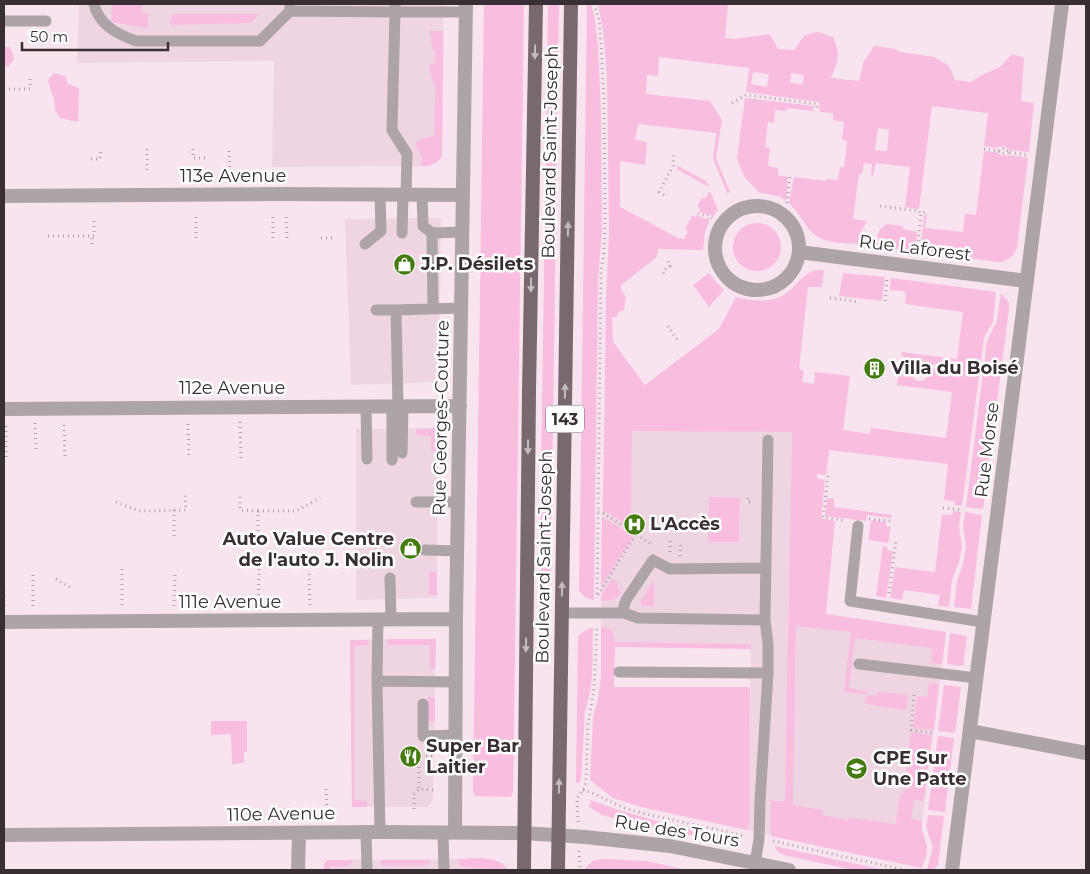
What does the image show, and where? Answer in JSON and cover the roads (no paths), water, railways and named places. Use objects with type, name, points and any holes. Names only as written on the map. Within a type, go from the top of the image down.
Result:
[{"type":"main road","name":"Boulevard Saint-Joseph","points":[[524,870],[529,392],[536,4]]},
{"type":"main road","name":"Boulevard Saint-Joseph","points":[[558,870],[571,4]]},
{"type":"street","name":"Rue Morse","points":[[952,870],[1062,4]]},
{"type":"street","name":"Rue Georges-Couture","points":[[449,832],[456,735],[456,619],[466,8]]},
{"type":"street","name":"113e Avenue","points":[[4,196],[463,195]]},
{"type":"street","points":[[759,206],[772,208],[784,216],[793,226],[798,239],[799,252],[795,266],[787,277],[776,286],[748,289],[735,284],[724,274],[718,262],[715,248],[717,235],[723,223],[733,213],[745,207],[759,206]]},
{"type":"street","name":"Rue Laforest","points":[[799,252],[1027,281]]},
{"type":"street","name":"112e Avenue","points":[[5,409],[460,406]]},
{"type":"street","name":"111e Avenue","points":[[4,622],[456,619]]},
{"type":"street","points":[[970,731],[1086,753]]},
{"type":"street","name":"110e Avenue","points":[[4,836],[373,832],[558,835]]},
{"type":"street","points":[[298,870],[299,833]]},
{"type":"street","name":"Rue des Tours","points":[[558,835],[677,847],[760,866],[790,870]]},
{"type":"lane","points":[[94,4],[100,19],[110,29],[136,41],[260,41],[290,7],[466,8]]},
{"type":"lane","points":[[395,8],[392,130],[407,154],[402,233]]},
{"type":"lane","points":[[4,21],[46,20]]},
{"type":"lane","points":[[365,244],[381,231],[380,194]]},
{"type":"lane","points":[[422,195],[423,226],[432,233],[462,232]]},
{"type":"lane","points":[[432,233],[433,309]]},
{"type":"lane","points":[[376,310],[462,308]]},
{"type":"lane","points":[[396,310],[398,406],[402,454]]},
{"type":"lane","points":[[392,460],[398,406]]},
{"type":"lane","points":[[366,407],[367,458]]},
{"type":"lane","points":[[760,866],[760,801],[768,673],[765,568],[768,440]]},
{"type":"lane","points":[[416,502],[458,502]]},
{"type":"lane","points":[[858,523],[850,601],[984,622]]},
{"type":"lane","points":[[425,550],[458,551]]},
{"type":"lane","points":[[624,613],[626,600],[653,560],[670,568],[765,568]]},
{"type":"lane","points":[[367,870],[373,832],[377,681],[390,578]]},
{"type":"lane","points":[[562,613],[624,613],[638,618],[765,620]]},
{"type":"lane","points":[[859,664],[977,678]]},
{"type":"lane","points":[[618,672],[768,673]]},
{"type":"lane","points":[[377,681],[456,682]]},
{"type":"lane","points":[[424,704],[423,736],[456,735]]},
{"type":"lane","points":[[444,870],[449,832]]},
{"type":"place","name":"J.P. Désilets","points":[[405,264]]},
{"type":"place","name":"Villa du Boisé","points":[[875,368]]},
{"type":"place","name":"L'Accès","points":[[634,524]]},
{"type":"place","name":"Auto Value Centre de l'auto J. Nolin","points":[[410,549]]},
{"type":"place","name":"Super Bar Laitier","points":[[410,756]]},
{"type":"place","name":"CPE Sur Une Patte","points":[[857,768]]}]
